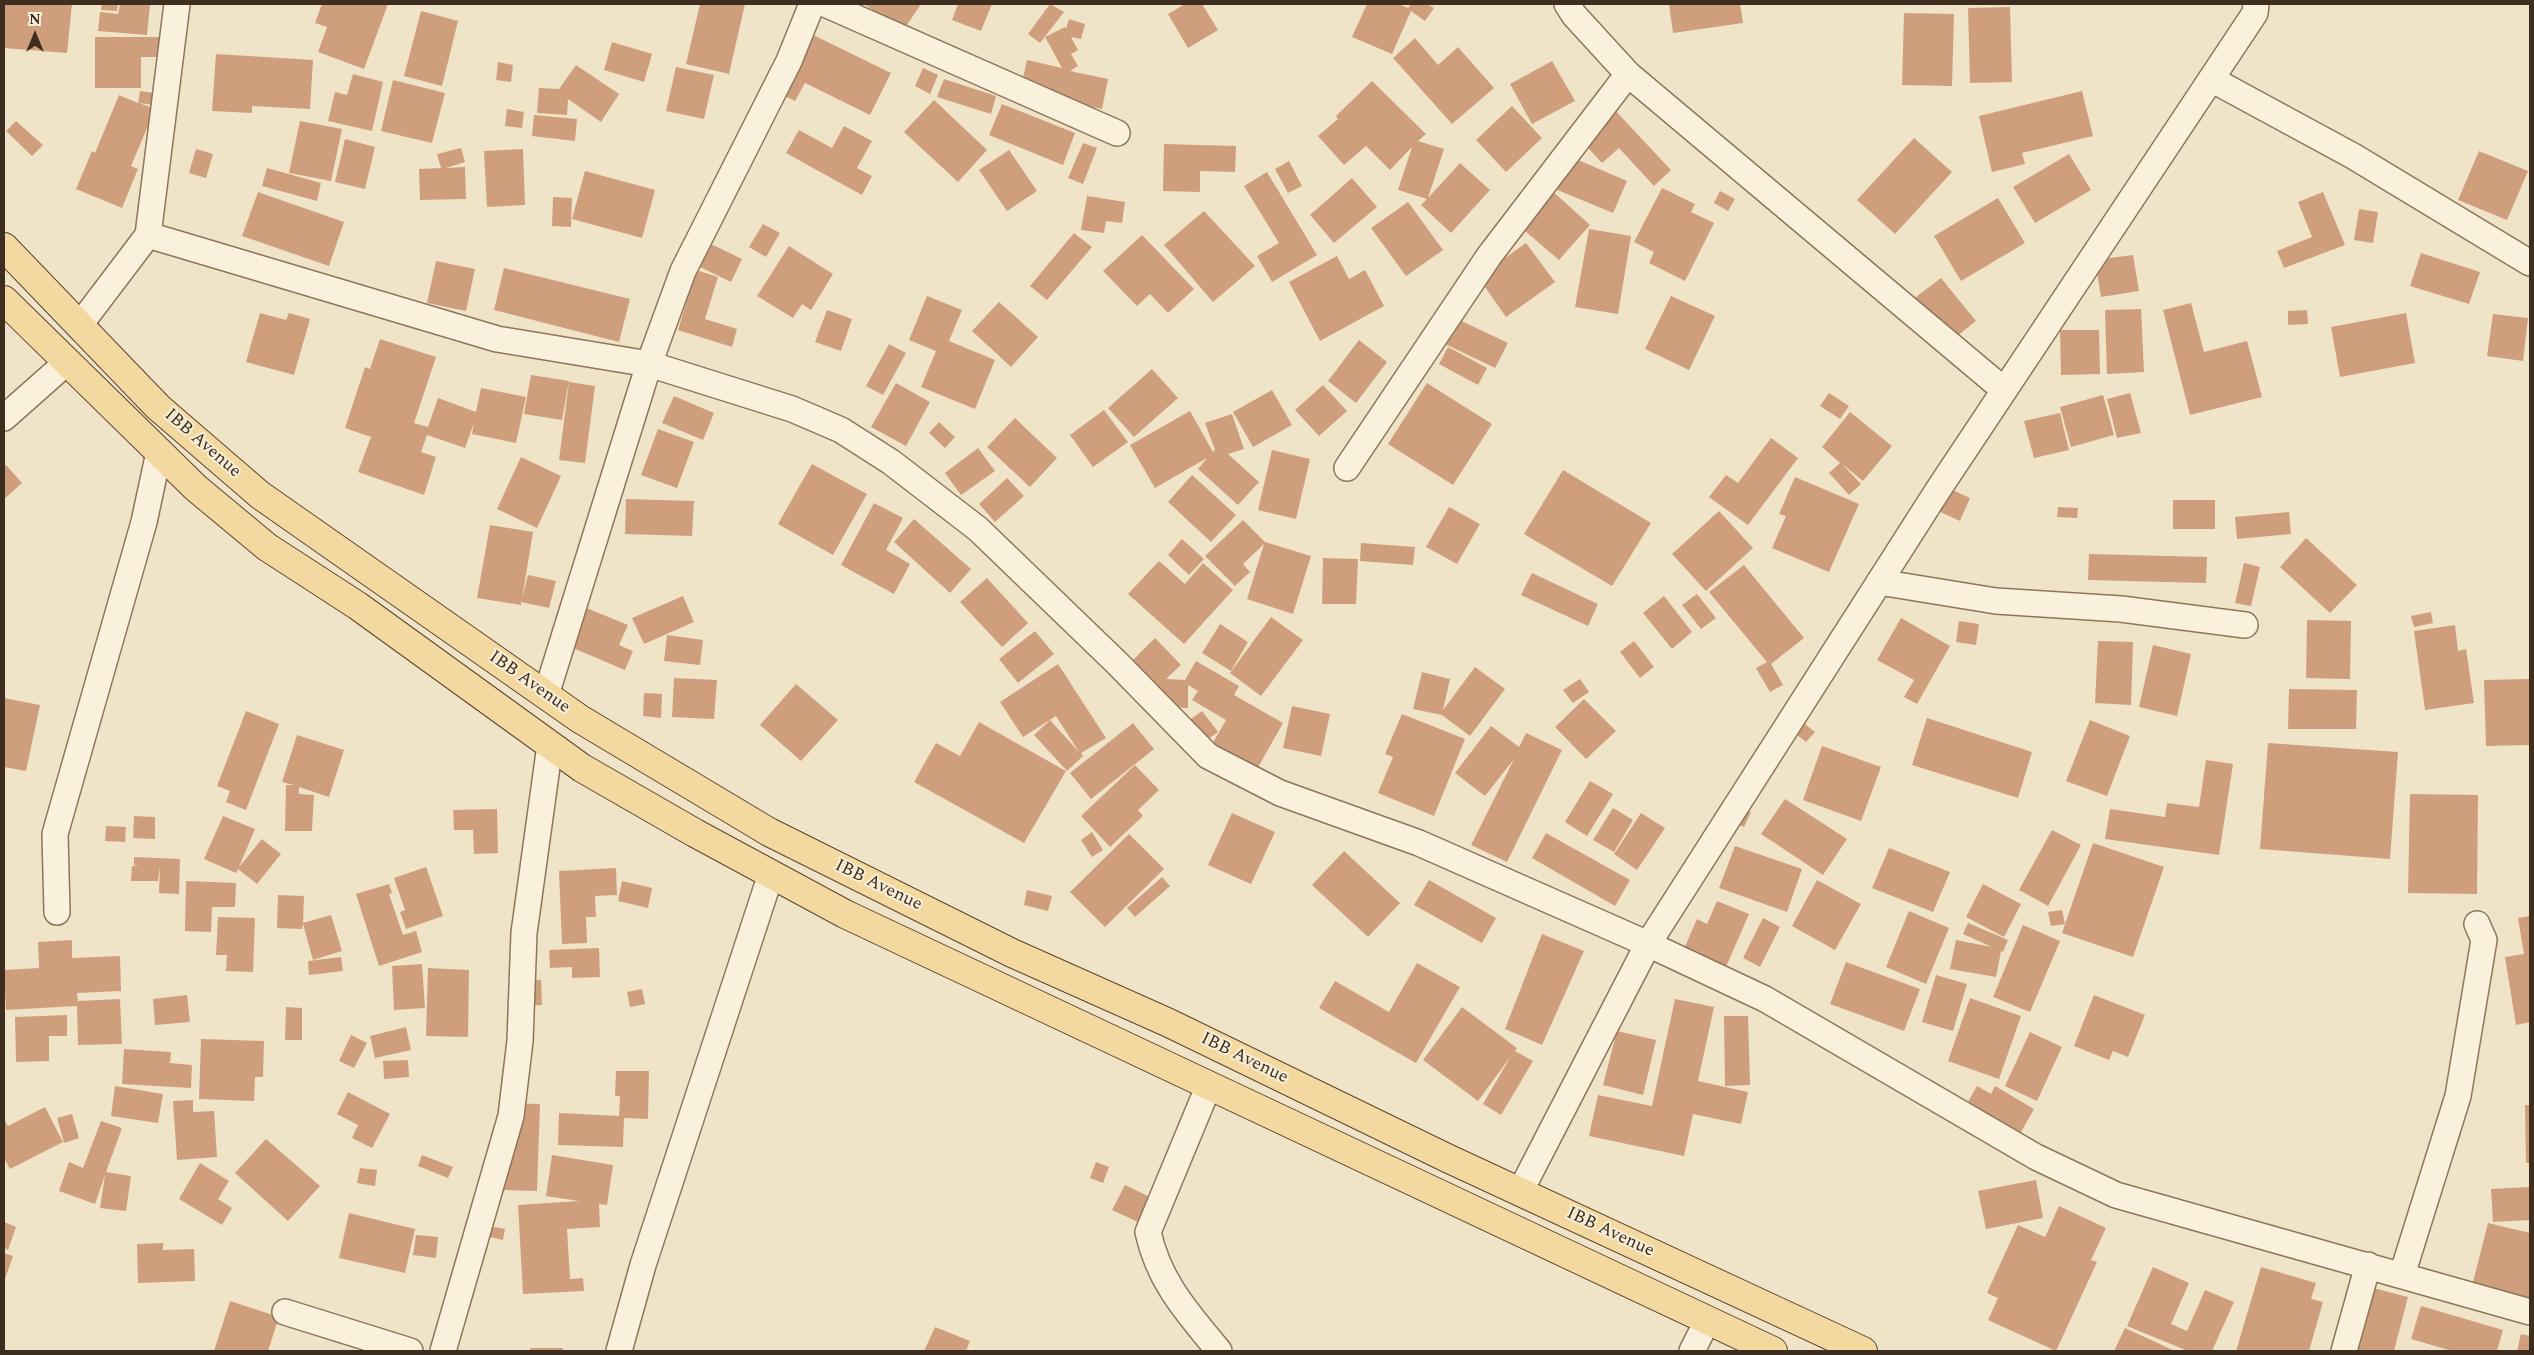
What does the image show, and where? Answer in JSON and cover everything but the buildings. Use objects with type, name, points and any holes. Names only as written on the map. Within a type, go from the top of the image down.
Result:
[{"type":"main road","name":"IBB Avenue","points":[[4,247],[158,407],[260,495],[580,719],[769,832],[1012,953],[1170,1023],[1520,1192],[1863,1351]]},
{"type":"main road","points":[[4,300],[66,363],[196,488],[267,547],[358,606],[582,768],[845,914],[1773,1351]]},
{"type":"street","points":[[79,326],[148,235],[177,4]]},
{"type":"street","points":[[546,695],[649,364],[682,271],[789,61],[812,4]]},
{"type":"street","points":[[825,4],[1117,133]]},
{"type":"street","points":[[1566,4],[1628,74],[2004,390]]},
{"type":"street","points":[[1520,1192],[1648,944],[2004,390],[2255,13],[2256,4]]},
{"type":"street","points":[[1347,468],[1489,256],[1628,74]]},
{"type":"street","points":[[2211,79],[2353,156],[2530,263]]},
{"type":"street","points":[[148,235],[497,339],[649,364],[792,409],[841,430],[891,462],[978,529],[1117,663],[1208,756],[1280,793],[1419,843],[1648,944],[1765,999],[2036,1157],[2116,1195],[2530,1312]]},
{"type":"street","points":[[4,418],[66,363]]},
{"type":"street","points":[[57,912],[54,834],[144,522],[159,452]]},
{"type":"street","points":[[1880,582],[1996,601],[2121,609],[2245,625]]},
{"type":"street","points":[[442,1351],[511,1116],[520,1041],[524,933],[550,745]]},
{"type":"street","points":[[619,1351],[643,1265],[771,874]]},
{"type":"street","points":[[2402,1275],[2458,1096],[2484,940],[2477,924]]},
{"type":"street","points":[[1209,1085],[1148,1232],[1154,1258],[1175,1298],[1218,1351]]},
{"type":"street","points":[[2344,1351],[2368,1265]]},
{"type":"street","points":[[285,1312],[410,1351]]},
{"type":"street","points":[[1692,1351],[1707,1321]]}]
